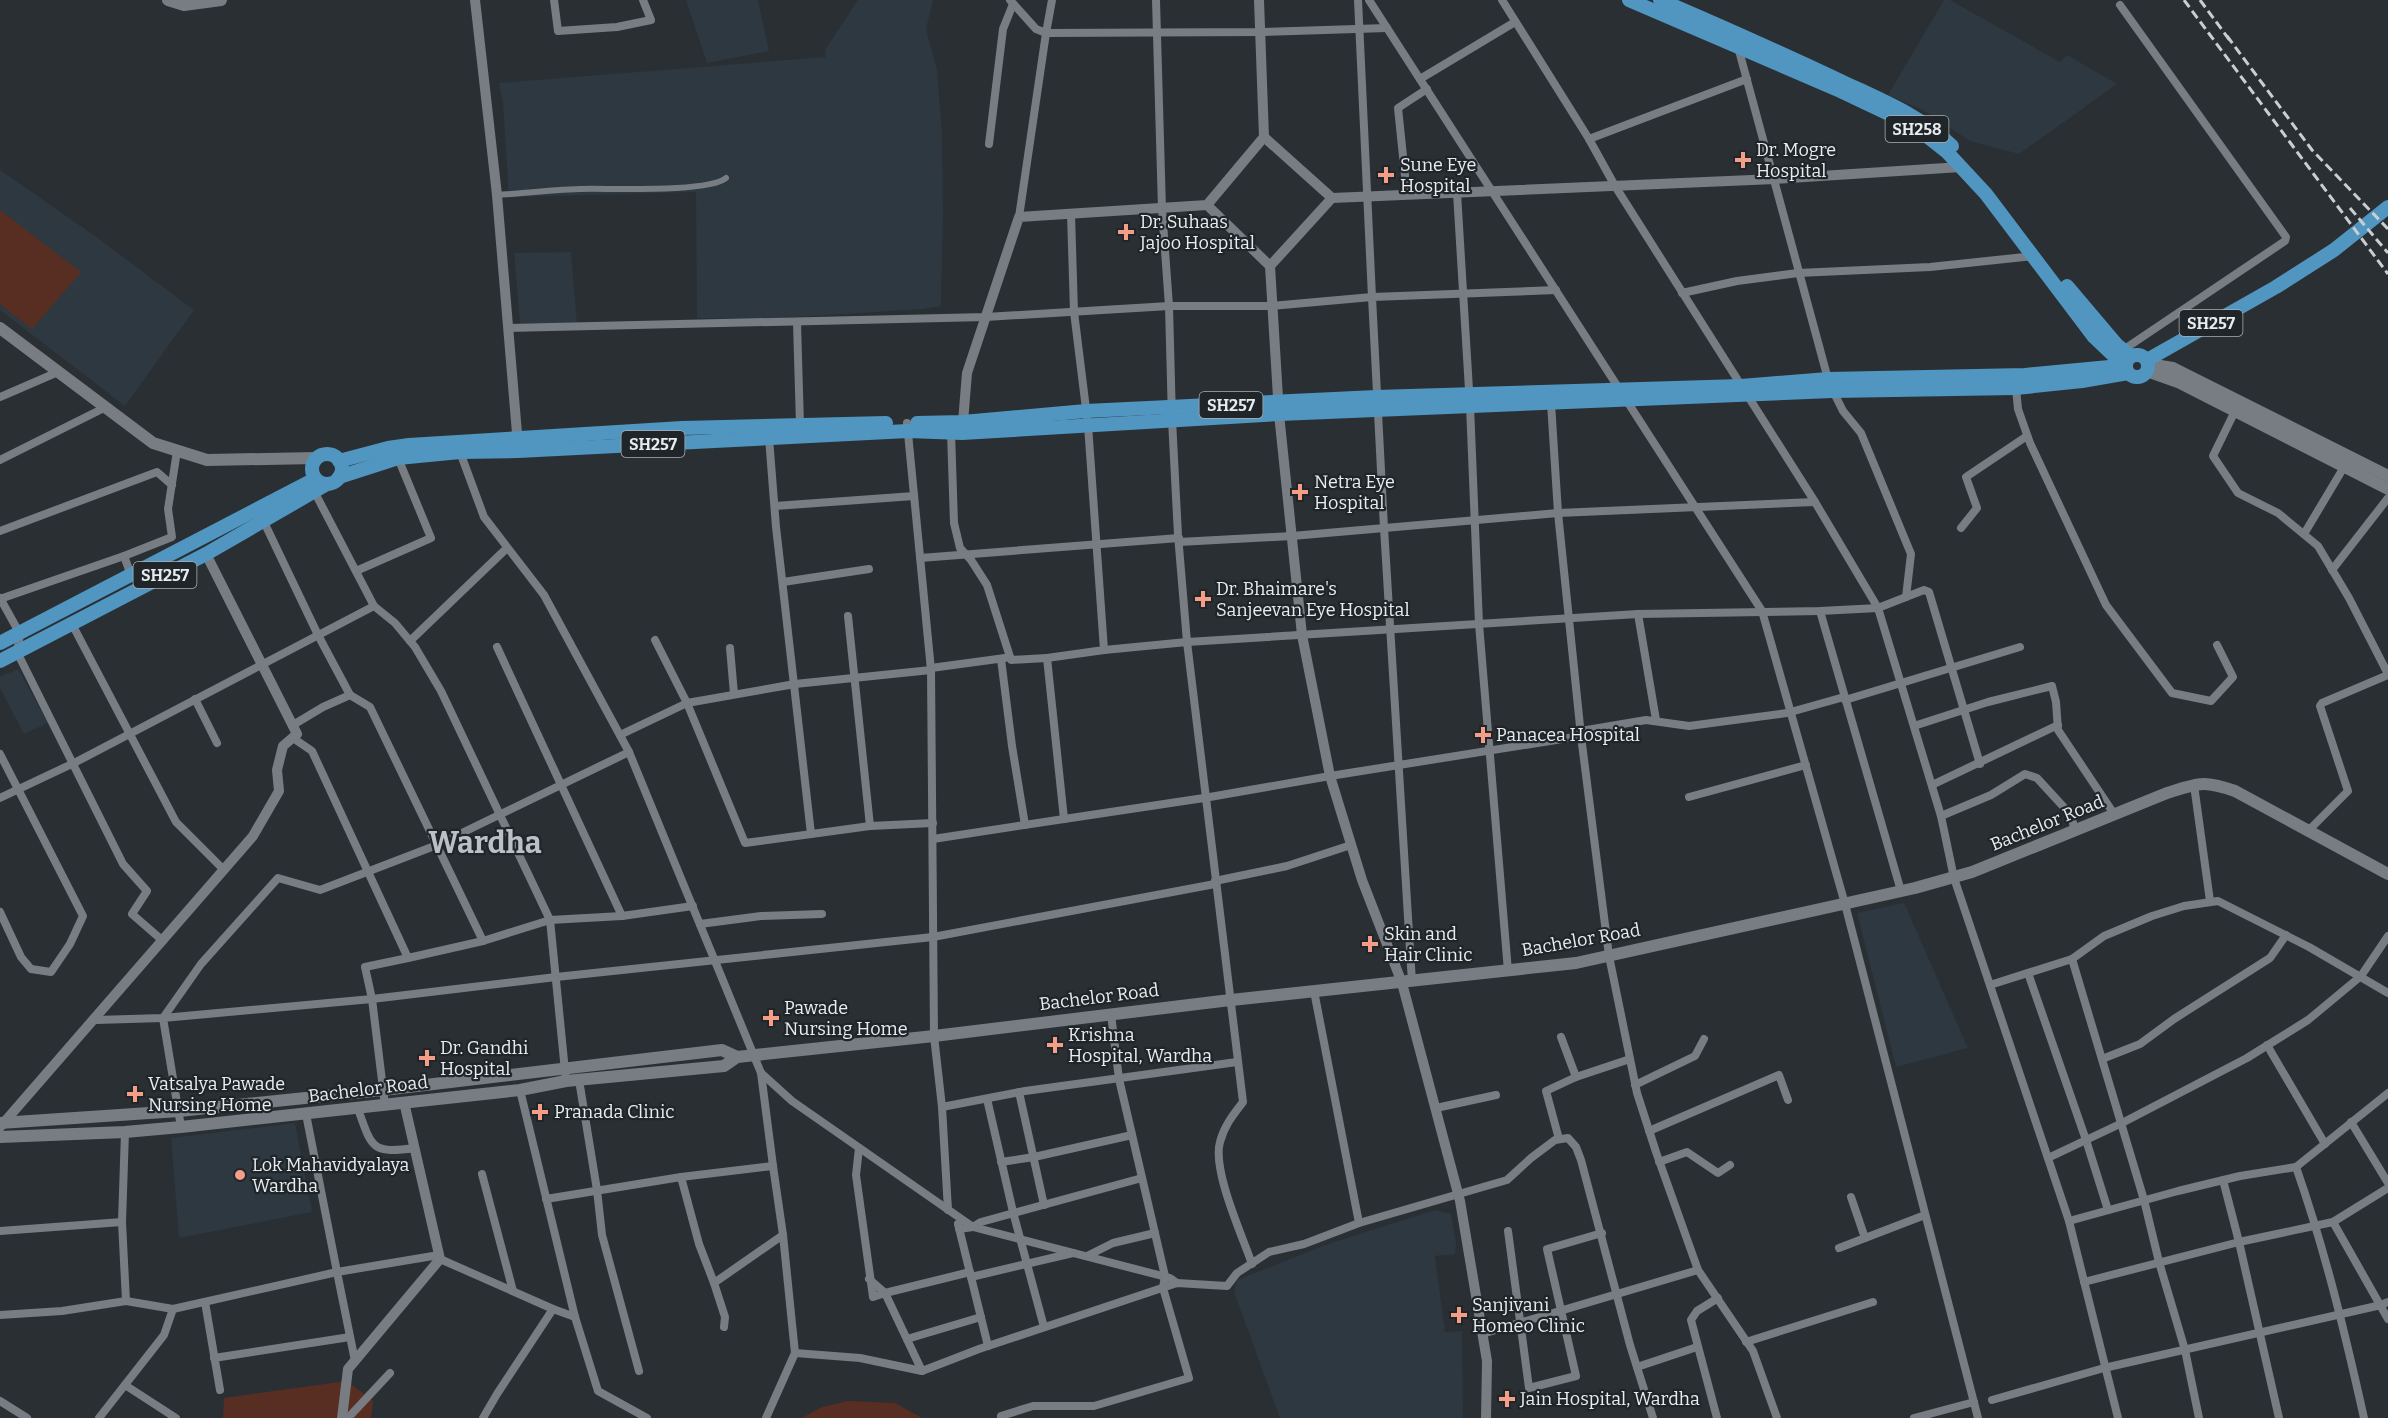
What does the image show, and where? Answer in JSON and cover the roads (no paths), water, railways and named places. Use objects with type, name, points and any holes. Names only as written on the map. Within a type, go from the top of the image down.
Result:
[{"type":"main road","points":[[168,0],[184,4],[221,0]]},
{"type":"main road","name":"SH258","points":[[1629,0],[1836,89],[1914,126],[1947,152],[1986,194],[2094,337],[2114,356],[2127,362]]},
{"type":"main road","name":"SH258","points":[[1660,0],[1825,74],[1916,117],[1935,129],[1992,189],[2127,362]]},
{"type":"main road","name":"SH257","points":[[2147,365],[2334,250],[2388,207]]},
{"type":"main road","points":[[0,328],[153,443],[207,460],[311,458],[329,455],[339,461],[341,468],[319,483],[308,468],[311,458]]},
{"type":"main road","points":[[2147,365],[2139,377],[2127,362],[2138,354],[2147,365],[2235,411],[2347,462],[2388,476]]},
{"type":"main road","name":"SH257","points":[[1831,385],[2016,388],[2082,381],[2127,362]]},
{"type":"main road","name":"SH257","points":[[339,461],[399,446],[769,438],[963,422],[1377,403],[1744,390],[2025,375],[2127,362]]},
{"type":"main road","points":[[2147,365],[2173,368],[2347,462],[2388,489]]},
{"type":"main road","name":"SH257","points":[[1470,400],[1551,403],[1624,395]]},
{"type":"main road","name":"SH257","points":[[0,644],[180,550],[319,483],[398,458],[682,428],[800,425],[907,427],[951,432],[1087,418]]},
{"type":"main road","name":"SH257","points":[[0,661],[264,522],[319,483]]},
{"type":"main road","name":"Bachelor Road","points":[[0,1137],[125,1132],[358,1109],[520,1090],[570,1077],[722,1050],[736,1057],[755,1056],[1229,1000],[1576,963],[1954,878],[2114,814],[2193,785],[2211,783],[2235,791],[2388,874]]},
{"type":"main road","name":"Bachelor Road","points":[[1,1124],[178,1111],[383,1090],[724,1066],[736,1057]]},
{"type":"street","points":[[476,0],[497,195],[518,445]]},
{"type":"street","points":[[554,0],[558,31],[616,27],[651,20],[643,0]]},
{"type":"street","points":[[963,422],[967,373],[1019,217],[1052,0]]},
{"type":"street","points":[[1156,0],[1162,209],[1169,306],[1179,540],[1187,642],[1204,798],[1242,1102],[1225,1127],[1219,1145],[1225,1186],[1252,1264]]},
{"type":"street","points":[[1019,217],[1207,205],[1264,137],[1259,0]]},
{"type":"street","points":[[1358,0],[1377,403],[1398,764],[1407,982],[1458,1196],[1487,1361],[1486,1418]]},
{"type":"street","points":[[1369,0],[1762,610],[1845,904],[1978,1418]]},
{"type":"street","points":[[1502,0],[1588,139],[1614,186],[1815,502],[1878,608],[1941,816],[1954,878],[2070,1221],[2118,1418]]},
{"type":"street","points":[[989,144],[1003,29],[1012,2],[1036,29],[1046,33],[1261,32],[1387,28]]},
{"type":"street","points":[[2120,5],[2286,237],[2285,241],[2241,272],[2127,362]]},
{"type":"street","points":[[1420,79],[1515,22]]},
{"type":"street","points":[[1738,47],[1775,179],[1798,273],[1831,385],[1843,411],[1861,433],[1911,554],[1906,597]]},
{"type":"street","points":[[1588,139],[1747,79]]},
{"type":"street","points":[[1407,195],[1398,108],[1427,89]]},
{"type":"street","points":[[1264,137],[1332,198],[1775,179],[1961,167]]},
{"type":"street","points":[[497,195],[580,189],[684,187],[715,184],[726,178]]},
{"type":"street","points":[[1457,193],[1470,400],[1479,624],[1508,971]]},
{"type":"street","points":[[1332,198],[1270,266],[1279,408],[1302,635],[1329,776],[1362,880],[1407,982]]},
{"type":"street","points":[[1207,205],[1270,266]]},
{"type":"street","points":[[1071,214],[1074,312],[1087,418],[1104,650]]},
{"type":"street","points":[[1682,293],[1737,281],[1798,273],[1930,267],[2034,256]]},
{"type":"street","points":[[508,328],[986,317],[1169,306],[1271,306],[1372,297],[1556,291]]},
{"type":"street","points":[[797,323],[800,425]]},
{"type":"street","points":[[0,397],[58,372]]},
{"type":"street","points":[[2016,388],[2018,409],[2027,436],[2106,605],[2172,693],[2211,701],[2233,677],[2217,645]]},
{"type":"street","points":[[1551,403],[1557,513],[1581,734],[1609,956],[1635,1086],[1659,1162],[1698,1270],[1753,1351],[1764,1376],[1777,1418]]},
{"type":"street","points":[[0,460],[104,408]]},
{"type":"street","points":[[2235,411],[2213,456],[2238,493],[2278,513],[2318,546],[2349,598],[2388,674],[2322,702],[2319,706],[2348,791],[2308,831]]},
{"type":"street","points":[[907,427],[931,669],[934,1036],[942,1107],[948,1210]]},
{"type":"street","points":[[951,432],[954,523],[960,549],[987,585],[1011,660],[1187,642],[1391,628],[1638,614],[1878,608],[1924,590],[1929,592],[1980,764]]},
{"type":"street","points":[[1961,528],[1977,508],[1977,503],[1965,480],[1968,474],[2027,436]]},
{"type":"street","points":[[769,438],[812,834]]},
{"type":"street","points":[[177,451],[168,509],[172,537],[180,550]]},
{"type":"street","points":[[460,452],[484,517],[544,595],[629,752],[761,1073],[783,1235],[795,1353],[766,1418]]},
{"type":"street","points":[[356,571],[430,538],[398,458]]},
{"type":"street","points":[[2304,534],[2347,462]]},
{"type":"street","points":[[0,531],[157,472],[172,485]]},
{"type":"street","points":[[319,483],[356,571],[374,606],[395,623],[410,641],[441,691],[550,920],[570,1077],[597,1190],[602,1235],[639,1371]]},
{"type":"street","points":[[775,506],[914,496]]},
{"type":"street","points":[[2332,570],[2388,498]]},
{"type":"street","points":[[920,558],[1179,540],[1292,537],[1557,513],[1815,502]]},
{"type":"street","points":[[264,522],[318,635],[350,695],[370,707],[483,940]]},
{"type":"street","points":[[163,941],[132,914],[147,891],[123,864],[17,652],[20,634],[0,599],[172,537]]},
{"type":"street","points":[[410,641],[507,548]]},
{"type":"street","points":[[1,1124],[96,1020],[253,836],[279,791],[277,770],[283,746],[297,734],[206,554]]},
{"type":"street","points":[[124,556],[131,575]]},
{"type":"street","points":[[783,582],[869,569]]},
{"type":"street","points":[[0,798],[74,763],[374,606]]},
{"type":"street","points":[[1820,611],[1901,891]]},
{"type":"street","points":[[1638,614],[1656,720]]},
{"type":"street","points":[[848,616],[870,826]]},
{"type":"street","points":[[72,624],[176,822],[224,870]]},
{"type":"street","points":[[655,640],[687,703],[745,843],[870,826],[933,823]]},
{"type":"street","points":[[497,647],[621,916]]},
{"type":"street","points":[[933,839],[1204,798],[1398,764],[1489,751],[1656,720],[1684,726],[1791,712],[1902,684],[2020,647]]},
{"type":"street","points":[[730,648],[734,694]]},
{"type":"street","points":[[620,735],[687,703],[795,684],[931,669],[1010,657]]},
{"type":"street","points":[[1047,658],[1065,819]]},
{"type":"street","points":[[1001,659],[1025,825]]},
{"type":"street","points":[[1914,726],[2052,686],[2056,702],[2058,730],[2075,752],[2114,814]]},
{"type":"street","points":[[293,725],[323,707],[350,695]]},
{"type":"street","points":[[195,699],[217,743]]},
{"type":"street","points":[[1932,785],[2058,725]]},
{"type":"street","points":[[293,738],[312,751],[408,958]]},
{"type":"street","points":[[181,1127],[164,1018],[201,964],[278,878],[320,890],[437,845],[629,752]]},
{"type":"street","points":[[0,754],[83,916],[70,944],[51,972],[31,969],[21,957],[0,912]]},
{"type":"street","points":[[1689,797],[1806,765]]},
{"type":"street","points":[[1941,816],[1991,795],[2025,774],[2037,778],[2071,815],[2075,831]]},
{"type":"street","points":[[2193,785],[2210,902]]},
{"type":"street","points":[[96,1020],[164,1018],[372,999],[556,976],[933,937],[1215,883],[1287,866],[1352,845]]},
{"type":"street","points":[[1990,986],[2072,959],[2104,936],[2152,916],[2184,906],[2218,901],[2286,935],[2388,993]]},
{"type":"street","points":[[385,1105],[372,999],[365,967],[483,940],[550,920],[621,916],[693,906]]},
{"type":"street","points":[[700,924],[761,916],[822,915]]},
{"type":"street","points":[[2102,1059],[2140,1044],[2174,1019],[2270,958],[2286,935]]},
{"type":"street","points":[[2049,1158],[2122,1123],[2267,1045],[2307,1020],[2361,976],[2388,936]]},
{"type":"street","points":[[2072,959],[2144,1200],[2159,1262],[2185,1350],[2199,1418]]},
{"type":"street","points":[[2028,973],[2109,1210]]},
{"type":"street","points":[[1314,991],[1359,1223]]},
{"type":"street","points":[[1001,1418],[1001,1416],[1033,1406],[1094,1406],[1189,1378],[1163,1287],[1165,1276],[1119,1079],[1111,1014]]},
{"type":"street","points":[[1561,1037],[1576,1077]]},
{"type":"street","points":[[1635,1086],[1695,1056],[1704,1039]]},
{"type":"street","points":[[2267,1045],[2325,1144]]},
{"type":"street","points":[[1559,1139],[1546,1091],[1576,1077],[1630,1059]]},
{"type":"street","points":[[942,1107],[1020,1092],[1237,1062]]},
{"type":"street","points":[[761,1073],[792,1101],[973,1227]]},
{"type":"street","points":[[1649,1131],[1779,1075],[1788,1100]]},
{"type":"street","points":[[520,1090],[575,1317],[598,1391],[647,1418]]},
{"type":"street","points":[[1020,1092],[1044,1205]]},
{"type":"street","points":[[2070,1221],[2223,1180],[2296,1167],[2388,1093]]},
{"type":"street","points":[[1436,1108],[1496,1095]]},
{"type":"street","points":[[987,1099],[1013,1212],[1044,1327]]},
{"type":"street","points":[[404,1102],[439,1257]]},
{"type":"street","points":[[358,1109],[368,1137],[379,1149],[395,1151],[415,1149]]},
{"type":"street","points":[[306,1114],[355,1361]]},
{"type":"street","points":[[2351,1122],[2388,1183]]},
{"type":"street","points":[[125,1132],[122,1222],[126,1301]]},
{"type":"street","points":[[1001,1162],[1132,1135]]},
{"type":"street","points":[[795,1353],[860,1358],[922,1371],[988,1346],[1177,1283],[1227,1286],[1237,1273],[1269,1252],[1305,1244],[1359,1223],[1507,1180],[1555,1140],[1568,1138],[1576,1147],[1653,1418]]},
{"type":"street","points":[[859,1148],[856,1175],[873,1297],[1074,1253]]},
{"type":"street","points":[[1659,1162],[1686,1152],[1718,1173],[1730,1165]]},
{"type":"street","points":[[546,1199],[681,1177],[773,1166]]},
{"type":"street","points":[[2296,1167],[2317,1225],[2341,1314],[2364,1418]]},
{"type":"street","points":[[482,1174],[513,1291]]},
{"type":"street","points":[[681,1177],[699,1244],[725,1317],[724,1327]]},
{"type":"street","points":[[973,1227],[981,1222],[1013,1212],[1142,1178]]},
{"type":"street","points":[[2223,1180],[2279,1418]]},
{"type":"street","points":[[2084,1282],[2239,1242],[2333,1222],[2388,1188]]},
{"type":"street","points":[[1851,1197],[1865,1238]]},
{"type":"street","points":[[956,1215],[988,1346]]},
{"type":"street","points":[[1839,1248],[1925,1215]]},
{"type":"street","points":[[0,1231],[122,1222]]},
{"type":"street","points":[[2333,1222],[2385,1303],[2388,1319]]},
{"type":"street","points":[[959,1229],[973,1227],[1020,1238],[1165,1276],[1177,1283]]},
{"type":"street","points":[[1508,1231],[1529,1388],[1576,1376],[1547,1249],[1602,1233]]},
{"type":"street","points":[[1088,1256],[1113,1243],[1155,1233]]},
{"type":"street","points":[[714,1283],[783,1235]]},
{"type":"street","points":[[0,1315],[62,1311],[126,1301],[173,1309],[337,1272],[439,1257],[575,1317]]},
{"type":"street","points":[[342,1418],[348,1369],[439,1257]]},
{"type":"street","points":[[1482,1334],[1698,1270]]},
{"type":"street","points":[[885,1293],[922,1371]]},
{"type":"street","points":[[1718,1298],[1697,1311],[1691,1320],[1718,1418]]},
{"type":"street","points":[[205,1302],[220,1390]]},
{"type":"street","points":[[1746,1342],[1873,1302]]},
{"type":"street","points":[[1992,1400],[2104,1368],[2385,1303]]},
{"type":"street","points":[[99,1418],[164,1335],[173,1309]]},
{"type":"street","points":[[483,1418],[496,1394],[553,1309]]},
{"type":"street","points":[[907,1339],[981,1317]]},
{"type":"street","points":[[214,1358],[350,1338]]},
{"type":"street","points":[[1638,1367],[1697,1347]]},
{"type":"street","points":[[348,1418],[390,1373]]},
{"type":"street","points":[[125,1385],[176,1418]]},
{"type":"street","points":[[0,1401],[27,1418]]},
{"type":"street","points":[[1914,1418],[1974,1402]]},
{"type":"railway","points":[[2184,0],[2388,274]]},
{"type":"railway","points":[[2200,0],[2231,42]]},
{"type":"railway","points":[[2227,36],[2312,150],[2388,229]]},
{"type":"railway","points":[[2350,208],[2388,253]]},
{"type":"place","name":"Dr. Mogre Hospital","points":[[1743,160]]},
{"type":"place","name":"Sune Eye Hospital","points":[[1386,175]]},
{"type":"place","name":"Dr. Suhaas Jajoo Hospital","points":[[1126,232]]},
{"type":"place","name":"Netra Eye Hospital","points":[[1300,492]]},
{"type":"place","name":"Dr. Bhaimare's Sanjeevan Eye Hospital","points":[[1203,599]]},
{"type":"place","name":"Panacea Hospital","points":[[1483,735]]},
{"type":"place","name":"Skin and Hair Clinic","points":[[1370,944]]},
{"type":"place","name":"Pawade Nursing Home","points":[[771,1018]]},
{"type":"place","name":"Krishna Hospital, Wardha","points":[[1055,1045]]},
{"type":"place","name":"Dr. Gandhi Hospital","points":[[427,1058]]},
{"type":"place","name":"Vatsalya Pawade Nursing Home","points":[[135,1094]]},
{"type":"place","name":"Pranada Clinic","points":[[540,1112]]},
{"type":"place","name":"Lok Mahavidyalaya Wardha","points":[[240,1175]]},
{"type":"place","name":"Sanjivani Homeo Clinic","points":[[1459,1315]]},
{"type":"place","name":"Jain Hospital, Wardha","points":[[1507,1399]]},
{"type":"district","name":"Wardha","points":[[485,843]]}]
